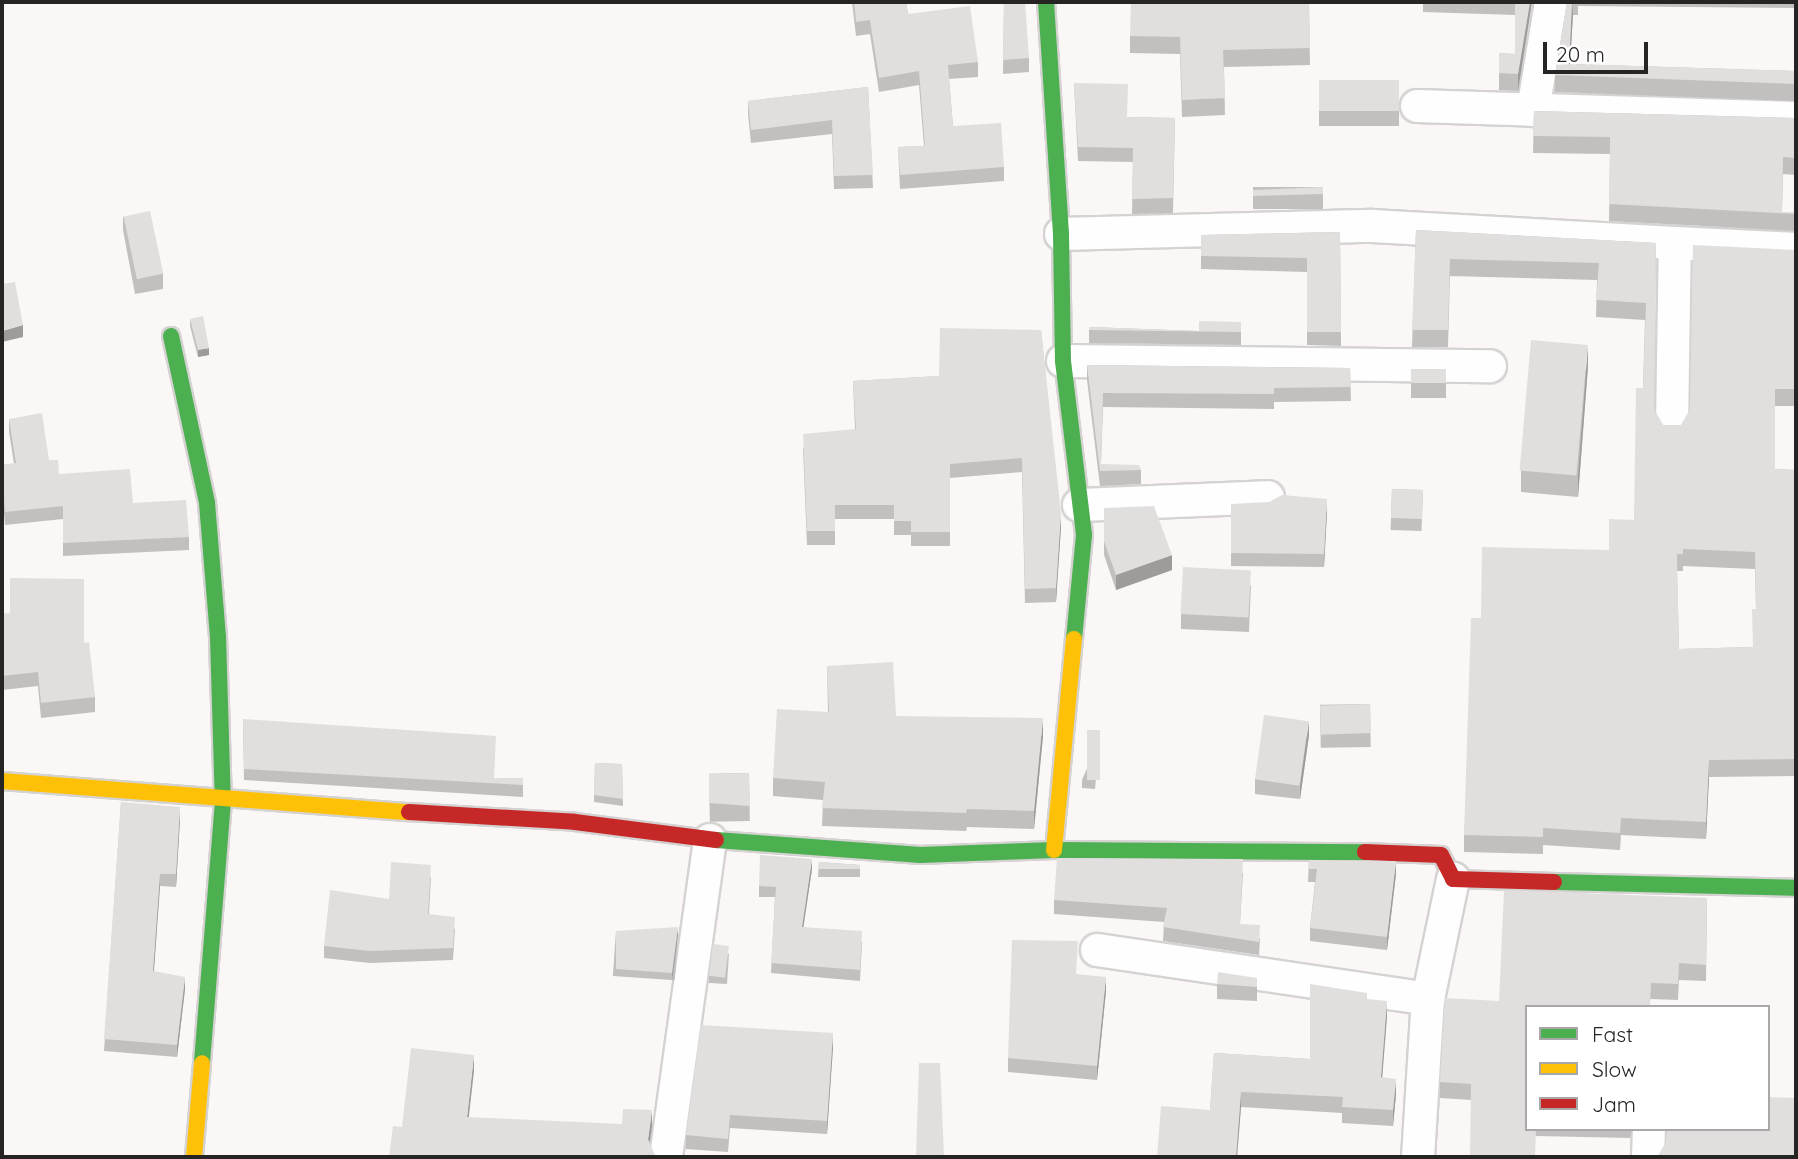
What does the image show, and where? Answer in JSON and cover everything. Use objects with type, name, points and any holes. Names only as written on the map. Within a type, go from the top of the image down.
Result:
[{"type":"street","points":[[1046,2],[1061,234],[1063,361],[1084,535],[1054,850]]},
{"type":"street","points":[[1533,110],[1551,2]]},
{"type":"street","points":[[1417,106],[1796,118]]},
{"type":"street","points":[[1061,234],[1372,226],[1796,249]]},
{"type":"street","points":[[1672,426],[1675,243]]},
{"type":"street","points":[[171,336],[207,503],[218,637],[223,801],[194,1157]]},
{"type":"street","points":[[1063,361],[1490,366]]},
{"type":"street","points":[[1079,505],[1268,497]]},
{"type":"street","points":[[2,781],[223,801],[575,822],[710,840],[920,855],[1054,850],[1441,855],[1453,879],[1428,999],[1418,1157]]},
{"type":"street","points":[[666,1157],[710,840]]},
{"type":"street","points":[[1453,879],[1796,888]]},
{"type":"street","points":[[1097,950],[1428,999]]},
{"type":"street","points":[[1648,1157],[1649,1131]]},
{"type":"building","points":[[854,2],[906,2],[908,14],[970,6],[978,62],[948,65],[953,126],[1001,123],[1004,167],[900,175],[898,147],[925,146],[919,71],[879,78],[870,20],[856,22]]},
{"type":"building","points":[[1004,2],[1025,2],[1029,58],[1003,60]]},
{"type":"building","points":[[1131,2],[1309,2],[1310,48],[1223,50],[1225,98],[1182,100],[1180,37],[1130,36]]},
{"type":"building","points":[[1515,2],[1530,2],[1518,74],[1499,73],[1499,53],[1515,54]]},
{"type":"building","points":[[1567,2],[1572,2],[1569,64],[1796,71],[1796,84],[1555,75]]},
{"type":"building","points":[[1319,80],[1399,80],[1399,111],[1319,111]]},
{"type":"building","points":[[1074,83],[1128,84],[1127,117],[1175,118],[1173,198],[1132,199],[1133,148],[1078,147]]},
{"type":"building","points":[[868,87],[873,175],[834,176],[832,120],[751,130],[748,101]]},
{"type":"building","points":[[1534,111],[1796,118],[1796,158],[1783,157],[1782,212],[1796,214],[1609,204],[1610,137],[1533,136]]},
{"type":"building","points":[[1323,187],[1323,194],[1253,196],[1253,190]]},
{"type":"building","points":[[150,211],[163,274],[137,279],[124,217]]},
{"type":"building","points":[[1416,230],[1656,243],[1654,409],[1663,425],[1681,425],[1690,409],[1693,245],[1796,250],[1796,389],[1775,389],[1775,469],[1796,470],[1796,759],[1709,760],[1706,822],[1621,818],[1620,833],[1543,828],[1543,837],[1464,835],[1471,618],[1481,618],[1482,547],[1609,550],[1609,519],[1634,520],[1636,388],[1643,388],[1646,303],[1596,300],[1599,263],[1450,259],[1448,330],[1412,330]],"holes":[[[1683,549],[1755,552],[1756,609],[1752,609],[1753,647],[1679,649],[1677,554],[1683,554]]]},
{"type":"building","points":[[1340,232],[1341,332],[1307,332],[1307,258],[1201,256],[1201,235]]},
{"type":"building","points":[[15,282],[23,325],[2,331],[2,284]]},
{"type":"building","points":[[203,316],[209,348],[198,350],[190,319]]},
{"type":"building","points":[[1199,321],[1241,322],[1241,332],[1089,330],[1089,327],[1199,331]]},
{"type":"building","points":[[940,328],[1041,330],[1061,513],[1056,588],[1025,589],[1022,458],[950,464],[950,532],[911,532],[911,521],[894,521],[894,505],[835,505],[835,531],[807,531],[803,434],[856,429],[853,381],[939,376]]},
{"type":"building","points":[[1531,340],[1588,345],[1576,475],[1520,471]]},
{"type":"building","points":[[1087,365],[1350,368],[1351,387],[1274,388],[1274,394],[1103,393],[1101,464],[1139,465],[1141,470],[1100,471]]},
{"type":"building","points":[[1411,369],[1446,369],[1446,383],[1411,383]]},
{"type":"building","points":[[42,413],[49,460],[58,460],[59,474],[130,469],[133,503],[186,500],[189,537],[63,543],[63,506],[5,512],[2,465],[16,463],[9,419]]},
{"type":"building","points":[[1392,489],[1423,490],[1422,519],[1391,518]]},
{"type":"building","points":[[1282,495],[1327,499],[1324,554],[1231,553],[1231,504],[1269,502]]},
{"type":"building","points":[[1154,506],[1172,555],[1116,575],[1104,541],[1104,508]]},
{"type":"building","points":[[1183,567],[1251,571],[1248,617],[1181,614]]},
{"type":"building","points":[[10,578],[84,579],[84,643],[89,642],[95,697],[41,703],[38,672],[2,676],[2,614],[10,613]]},
{"type":"building","points":[[893,662],[896,716],[1043,718],[1034,811],[967,809],[966,813],[822,808],[825,782],[773,778],[777,709],[829,712],[827,666]]},
{"type":"building","points":[[1370,704],[1371,733],[1321,735],[1320,706]]},
{"type":"building","points":[[1264,715],[1309,721],[1300,786],[1255,779]]},
{"type":"building","points":[[243,719],[496,736],[494,778],[523,778],[523,785],[244,769]]},
{"type":"building","points":[[1087,730],[1100,730],[1100,780],[1087,780]]},
{"type":"building","points":[[595,763],[622,764],[623,799],[594,795]]},
{"type":"building","points":[[749,773],[750,806],[709,803],[709,774]]},
{"type":"building","points":[[121,802],[180,807],[176,874],[160,874],[153,971],[185,977],[177,1045],[104,1039]]},
{"type":"building","points":[[760,855],[812,859],[802,927],[862,931],[860,970],[771,963],[776,887],[759,886]]},
{"type":"building","points":[[1057,858],[1243,859],[1240,924],[1260,925],[1259,942],[1163,927],[1167,908],[1054,900]]},
{"type":"building","points":[[1309,860],[1396,861],[1387,937],[1310,928],[1317,869],[1308,869]]},
{"type":"building","points":[[391,862],[431,865],[428,914],[455,917],[453,948],[370,951],[324,946],[330,890],[389,899]]},
{"type":"building","points":[[819,862],[860,865],[860,869],[818,869]]},
{"type":"building","points":[[1504,890],[1707,898],[1706,965],[1679,963],[1678,984],[1651,983],[1650,1005],[1525,1005],[1525,1131],[1536,1131],[1535,1157],[1470,1157],[1471,1084],[1440,1082],[1445,998],[1499,1001]]},
{"type":"building","points":[[678,927],[672,973],[616,969],[616,931]]},
{"type":"building","points":[[1012,940],[1078,941],[1076,974],[1106,977],[1097,1066],[1008,1058]]},
{"type":"building","points":[[713,944],[729,946],[725,978],[709,976]]},
{"type":"building","points":[[1218,972],[1257,978],[1257,987],[1217,984]]},
{"type":"building","points":[[1310,984],[1367,993],[1367,999],[1387,1001],[1381,1077],[1396,1079],[1393,1110],[1342,1107],[1343,1097],[1241,1092],[1236,1157],[1157,1157],[1161,1106],[1210,1110],[1214,1053],[1310,1059]]},
{"type":"building","points":[[701,1025],[833,1033],[827,1121],[730,1115],[728,1139],[686,1135]]},
{"type":"building","points":[[411,1048],[474,1055],[467,1117],[622,1124],[623,1109],[652,1110],[648,1139],[655,1157],[389,1157],[393,1126],[402,1127]]},
{"type":"building","points":[[919,1063],[940,1063],[944,1156],[916,1157]]},
{"type":"building","points":[[1770,1097],[1796,1098],[1796,1157],[1657,1157],[1666,1142],[1667,1131],[1770,1131]]},
{"type":"traffic: fast","points":[[1046,2],[1061,234],[1063,361],[1084,535],[1074,639]]},
{"type":"traffic: fast","points":[[171,336],[207,503],[218,637],[223,801],[202,1063]]},
{"type":"traffic: fast","points":[[716,840],[920,855],[1054,850],[1365,852]]},
{"type":"traffic: fast","points":[[1554,882],[1796,888]]},
{"type":"traffic: slow","points":[[1054,850],[1074,639]]},
{"type":"traffic: slow","points":[[2,781],[409,812]]},
{"type":"traffic: slow","points":[[194,1157],[202,1063]]},
{"type":"traffic: jam","points":[[409,812],[575,822],[716,840]]},
{"type":"traffic: jam","points":[[1365,852],[1441,855],[1453,879],[1554,882]]}]
